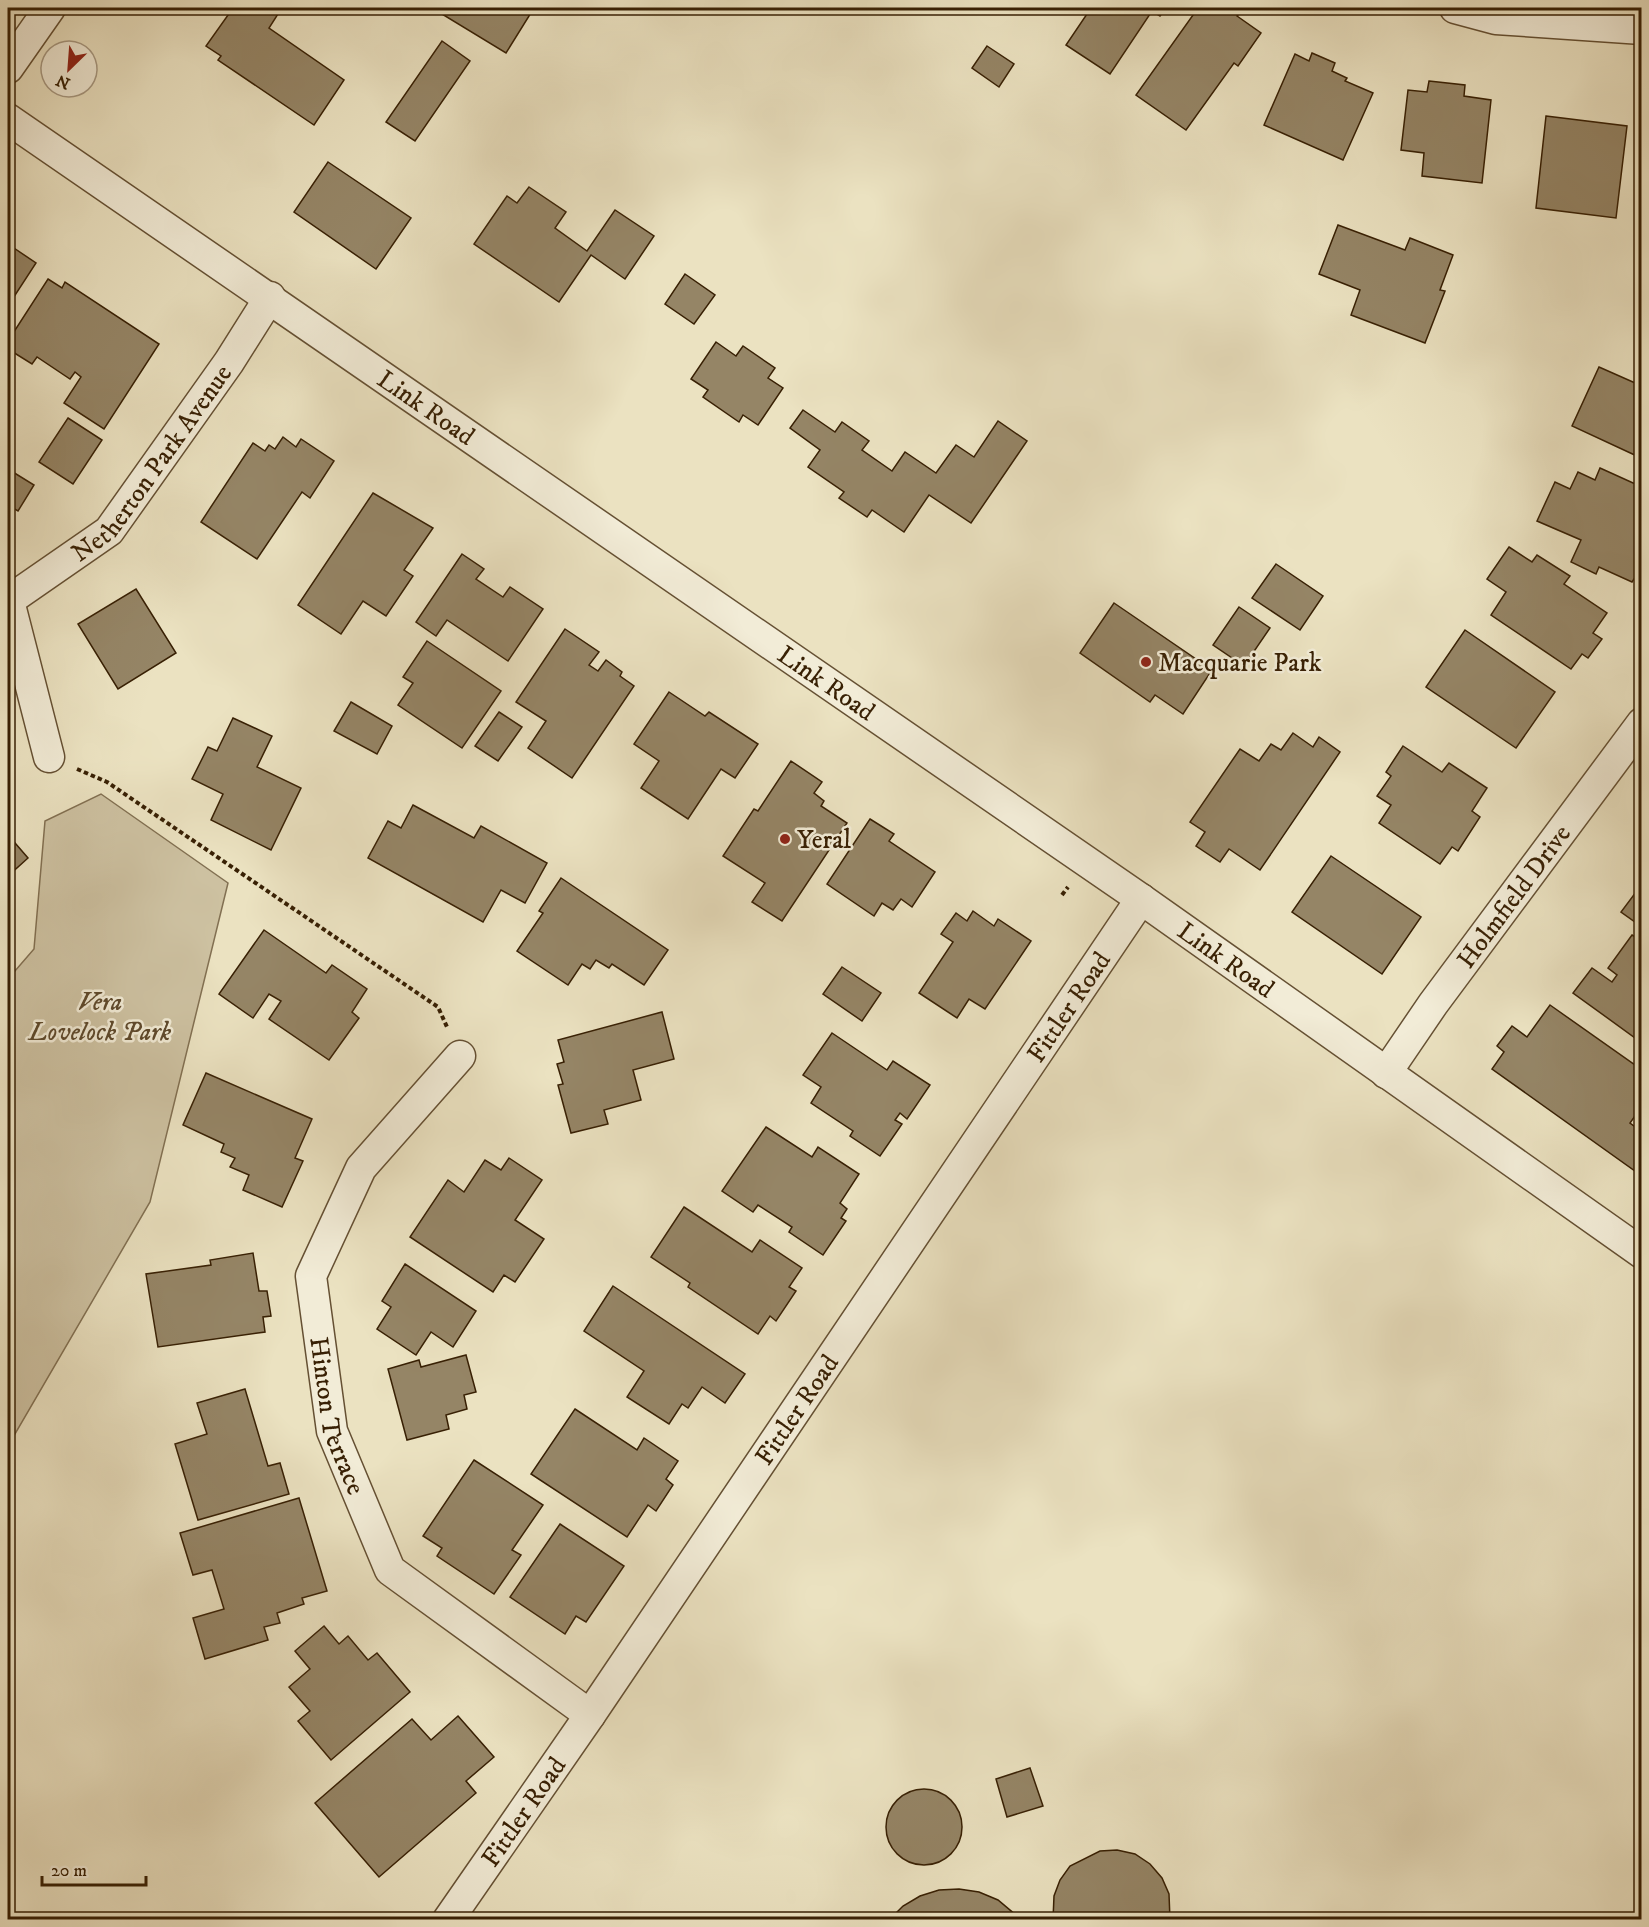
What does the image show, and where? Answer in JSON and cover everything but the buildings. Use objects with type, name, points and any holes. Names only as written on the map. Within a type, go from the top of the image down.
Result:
[{"type":"street","points":[[8,68],[50,8]]},
{"type":"street","points":[[1455,8],[1496,19],[1641,29]]},
{"type":"street","name":"Link Road","points":[[8,119],[270,297],[1141,899],[1641,1253]]},
{"type":"street","name":"Netherton Park Avenue","points":[[8,601],[109,531],[229,362],[270,297]]},
{"type":"street","points":[[8,601],[49,757]]},
{"type":"street","name":"Holmfield Drive","points":[[1386,1073],[1433,1004],[1641,723]]},
{"type":"street","name":"Fittler Road","points":[[448,1920],[591,1715],[1141,899]]},
{"type":"street","name":"Hinton Terrace","points":[[460,1056],[361,1168],[311,1276],[332,1431],[390,1570],[591,1715]]},
{"type":"path","points":[[86,773],[107,782],[438,1007],[447,1027]]},
{"type":"path","points":[[1062,896],[1068,887]]},
{"type":"green space","name":"Vera Lovelock Park","points":[[101,794],[228,883],[150,1202],[8,1446],[8,979],[34,949],[45,821]]},
{"type":"place","name":"Macquarie Park","points":[[1146,662]]},
{"type":"place","name":"Yeral","points":[[785,839]]}]
